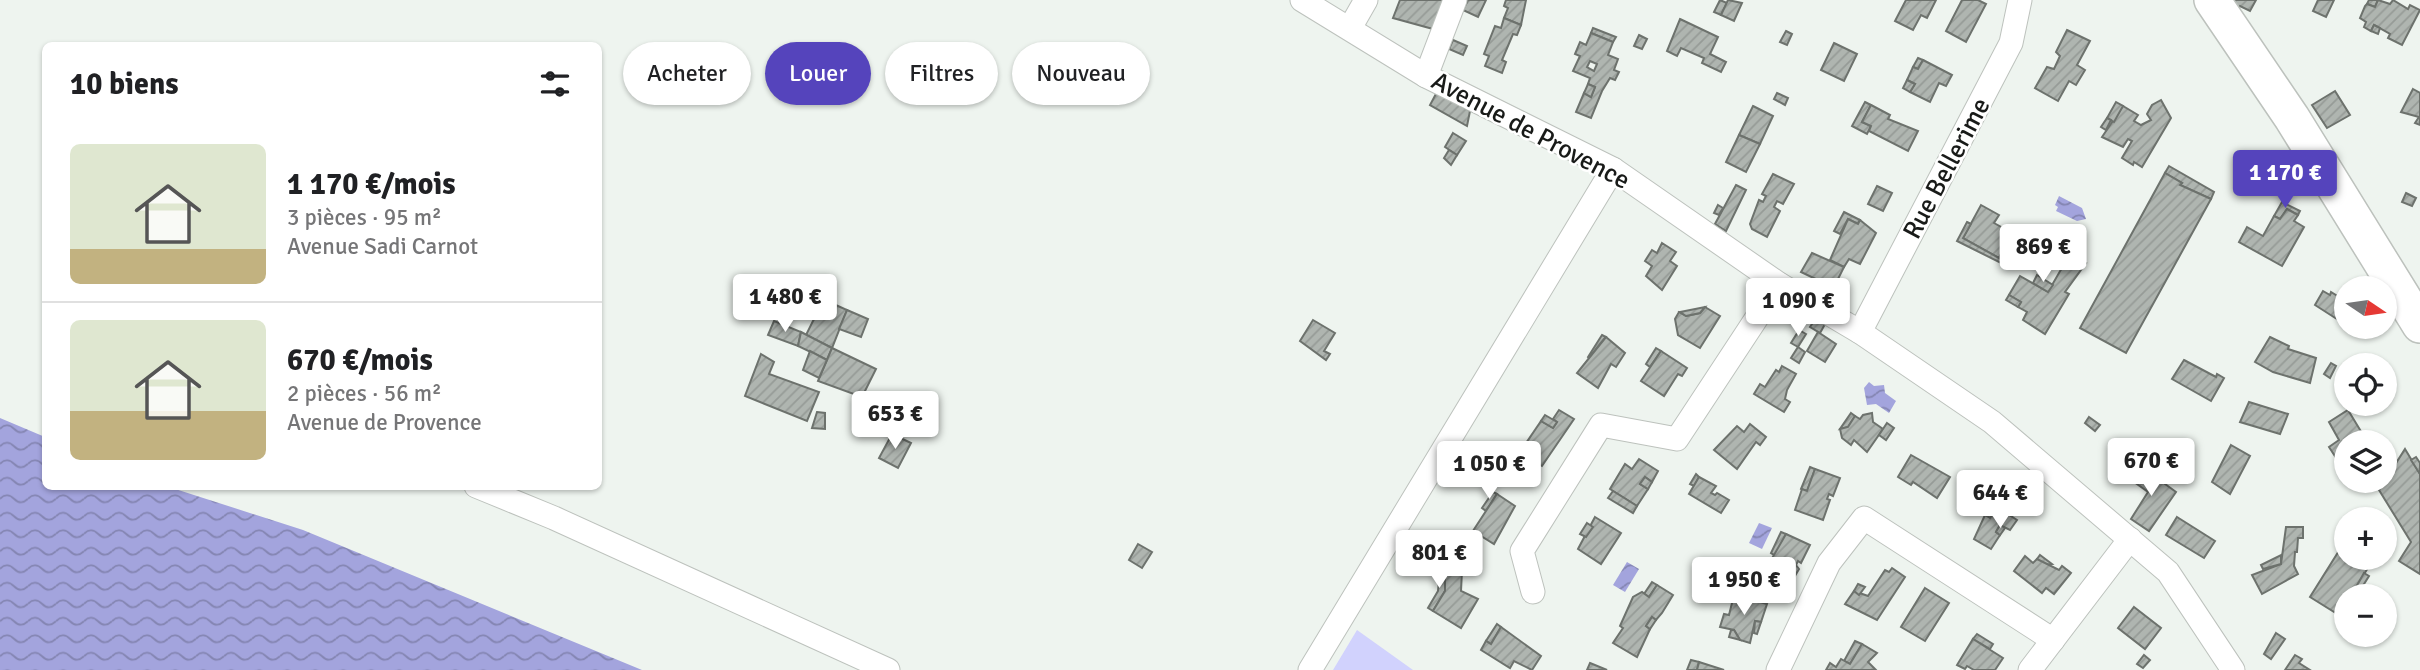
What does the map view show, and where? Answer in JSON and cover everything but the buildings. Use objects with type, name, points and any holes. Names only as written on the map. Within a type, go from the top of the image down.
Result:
[{"type":"main road","points":[[2212,0],[2292,118],[2420,325]]},
{"type":"street","name":"Avenue de Provence","points":[[1302,0],[1426,76],[1613,169],[1779,284],[1860,332],[1992,422],[2168,572],[2232,670]]},
{"type":"street","points":[[1350,28],[1366,0]]},
{"type":"street","points":[[1426,76],[1455,0]]},
{"type":"street","name":"Rue Bellerime","points":[[1860,332],[2011,43],[2021,10],[2020,0]]},
{"type":"street","points":[[1310,670],[1613,169]]},
{"type":"street","points":[[1533,592],[1522,551],[1601,425],[1677,439],[1779,284]]},
{"type":"street","points":[[486,490],[554,518],[888,670]]},
{"type":"street","points":[[1778,670],[1829,563],[1864,518],[2053,640]]},
{"type":"street","points":[[2030,670],[2130,539]]},
{"type":"shaded area","points":[[1357,630],[1413,670],[1333,670]]},
{"type":"water","points":[[2059,196],[2082,208],[2086,219],[2077,221],[2056,211],[2058,207],[2055,205]]},
{"type":"water","points":[[1869,382],[1874,386],[1884,385],[1885,393],[1896,401],[1889,413],[1876,404],[1867,405],[1864,388]]},
{"type":"water","points":[[0,418],[42,436],[42,490],[178,490],[303,530],[642,670],[0,670]]},
{"type":"water","points":[[1759,523],[1772,528],[1762,549],[1749,543]]},
{"type":"water","points":[[1627,562],[1639,569],[1625,592],[1613,585]]}]
